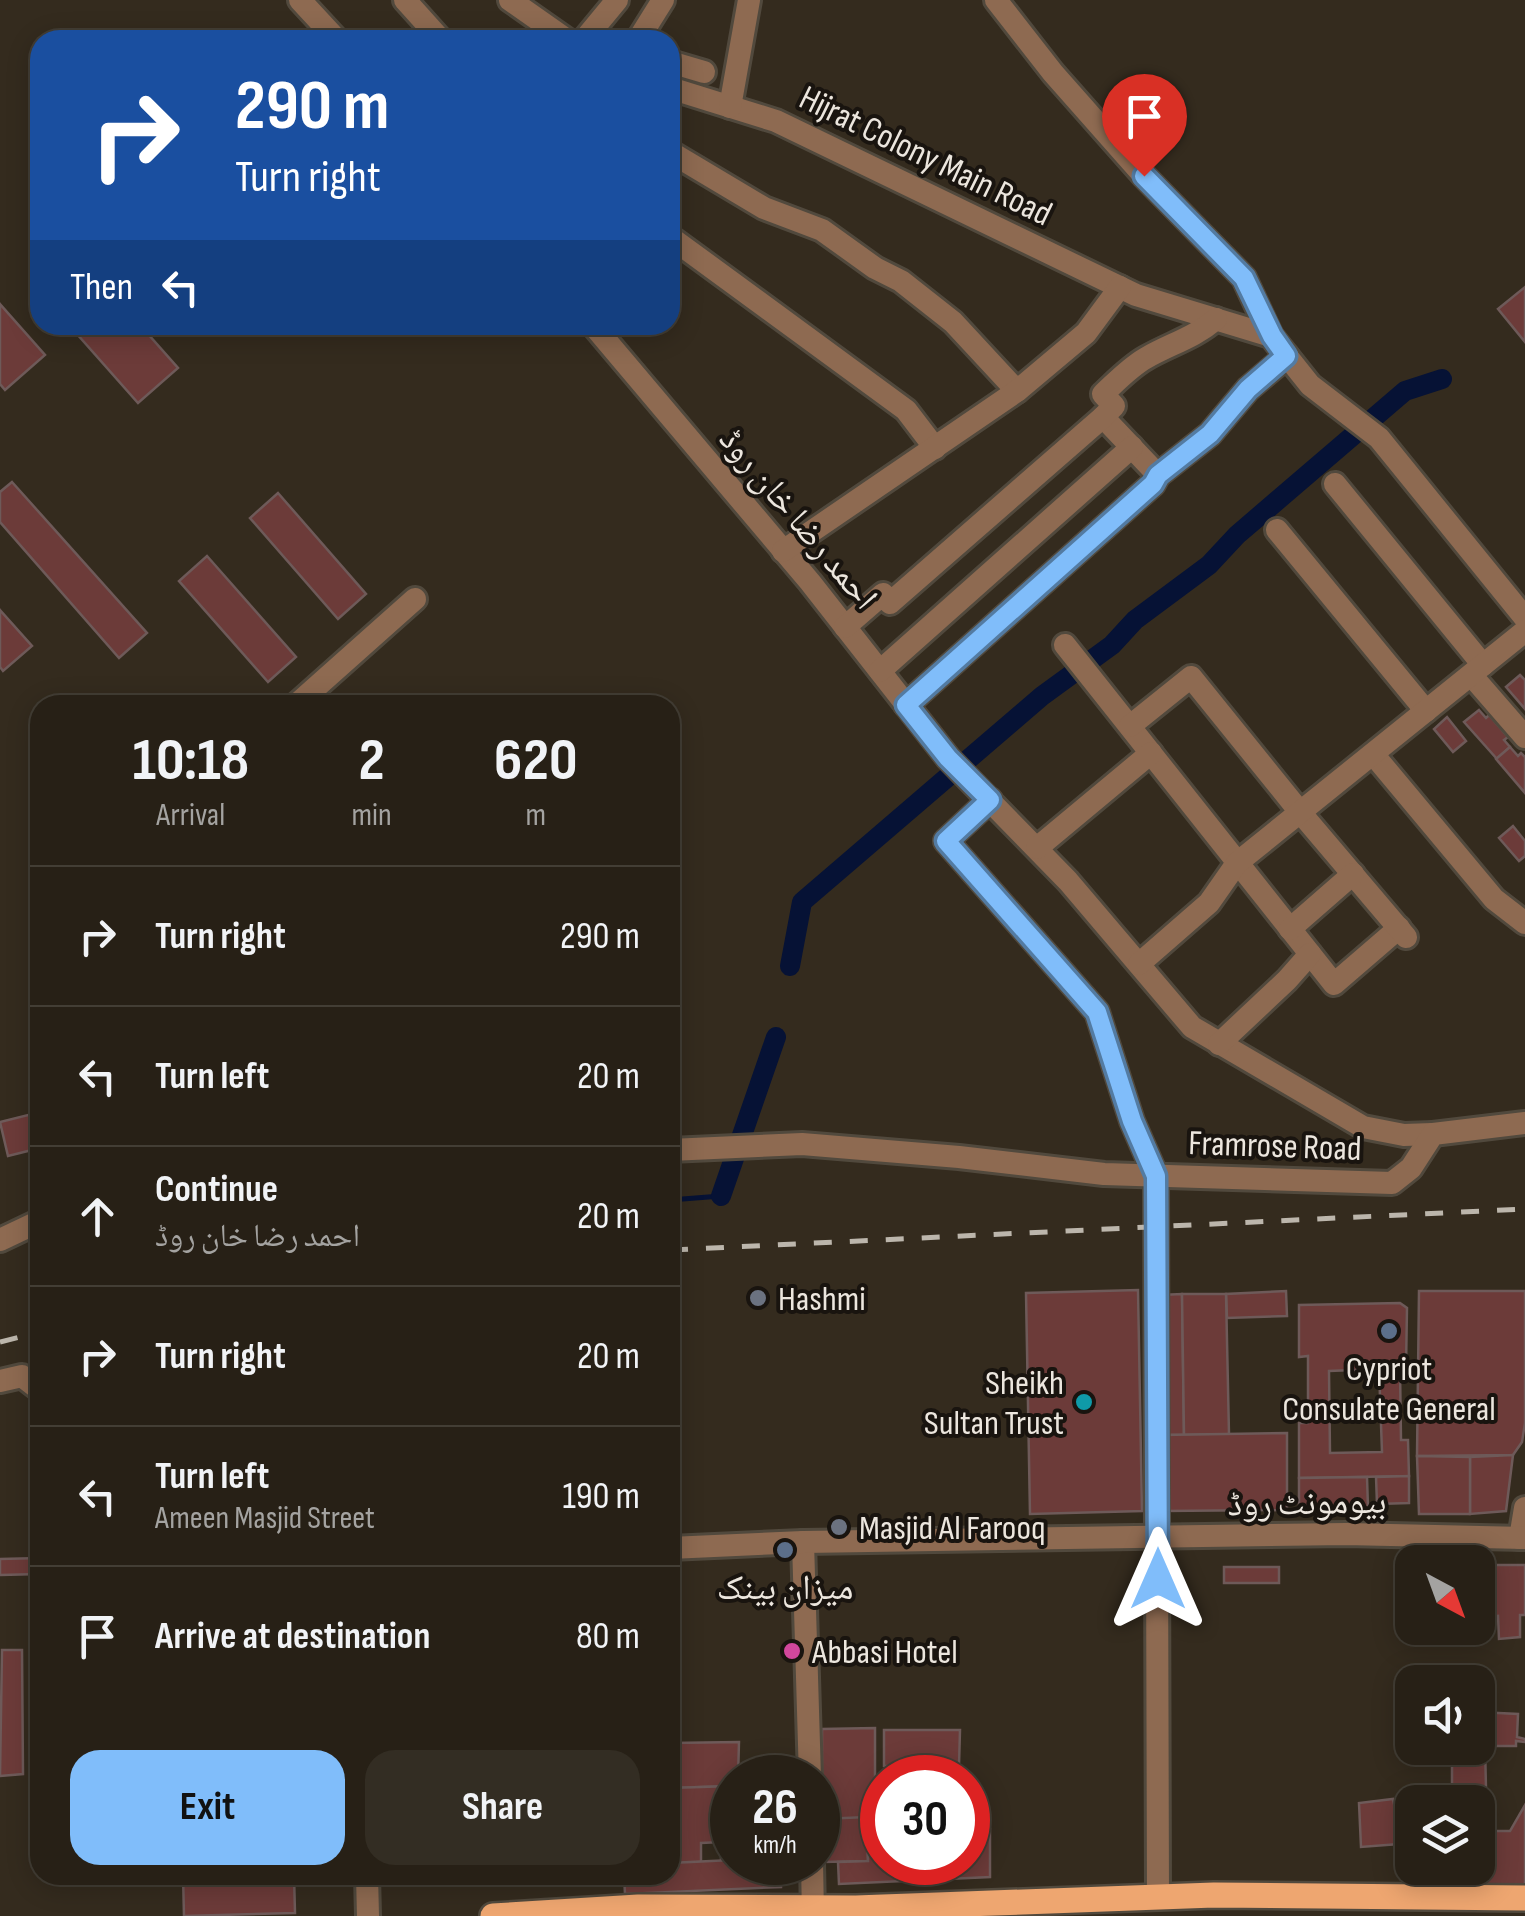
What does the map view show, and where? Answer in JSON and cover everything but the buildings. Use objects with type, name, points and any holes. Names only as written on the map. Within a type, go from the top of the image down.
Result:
[{"type":"main road","points":[[494,1916],[638,1906],[813,1912],[1354,1894],[1525,1898]]},
{"type":"street","points":[[300,0],[328,30]]},
{"type":"street","points":[[404,0],[432,30]]},
{"type":"street","points":[[592,30],[617,0]]},
{"type":"street","points":[[730,107],[748,0]]},
{"type":"street","points":[[996,0],[1144,176],[1244,278],[1272,336],[1310,385],[1379,438],[1525,618]]},
{"type":"street","points":[[513,1],[553,30]]},
{"type":"street","points":[[644,30],[660,6]]},
{"type":"street","points":[[680,65],[704,72]]},
{"type":"street","name":"Hijrat Colony Main Road","points":[[680,91],[776,121],[1120,288],[1272,336]]},
{"type":"street","points":[[680,158],[764,208],[822,230],[874,268],[901,282],[953,322],[1017,391]]},
{"type":"street","points":[[680,244],[906,410],[935,448]]},
{"type":"street","points":[[783,551],[1017,391],[1086,333],[1120,288]]},
{"type":"street","points":[[845,627],[883,594],[890,604],[1103,416],[1114,406],[1102,394],[1120,378],[1146,358],[1198,335],[1216,320]]},
{"type":"street","name":"احمد رضا خان روڈ","points":[[601,335],[783,551],[948,758],[1036,848],[1192,1026],[1363,1127],[1404,1135],[1434,1134]]},
{"type":"street","points":[[906,705],[1153,484],[1158,475],[1210,434],[1248,389],[1286,356]]},
{"type":"street","points":[[1103,416],[1158,475]]},
{"type":"street","points":[[880,672],[1132,448]]},
{"type":"street","points":[[1336,484],[1525,737]]},
{"type":"street","points":[[1277,530],[1426,711]]},
{"type":"street","points":[[307,695],[416,598]]},
{"type":"street","points":[[1139,964],[1209,902],[1237,863],[1525,632]]},
{"type":"street","points":[[1065,646],[1334,984],[1402,933],[1192,678],[1130,726]]},
{"type":"street","points":[[1036,848],[1151,753]]},
{"type":"street","points":[[1373,754],[1494,899],[1525,923]]},
{"type":"street","points":[[990,800],[946,841],[1097,1012],[1132,1121],[1156,1176],[1158,1898]]},
{"type":"street","points":[[1290,929],[1353,874]]},
{"type":"street","points":[[1219,1044],[1310,954]]},
{"type":"street","points":[[1434,1134],[1525,1123]]},
{"type":"street","name":"Framrose Road","points":[[680,1150],[822,1146],[1104,1174],[1392,1183],[1411,1168],[1434,1134]]},
{"type":"street","points":[[0,1240],[30,1226]]},
{"type":"street","points":[[0,1381],[22,1376],[30,1382]]},
{"type":"street","points":[[1523,1538],[1525,1508]]},
{"type":"street","name":"بیومونٹ روڈ","points":[[680,1548],[803,1542],[1346,1534],[1523,1538]]},
{"type":"street","points":[[803,1542],[809,1755]]},
{"type":"street","points":[[367,1885],[368,1916]]},
{"type":"street","points":[[812,1885],[813,1912]]},
{"type":"waterway","points":[[790,966],[802,902],[1042,696],[1112,645],[1135,620],[1209,565],[1237,535],[1405,391],[1442,379]]},
{"type":"waterway","points":[[721,1196],[776,1037]]},
{"type":"waterway","points":[[680,1199],[721,1196]]},
{"type":"railway","points":[[680,1250],[1525,1209]]},
{"type":"railway","points":[[0,1342],[30,1334]]},
{"type":"place","name":"Hashmi","points":[[758,1298]]},
{"type":"place","name":"Cypriot Consulate General","points":[[1389,1331]]},
{"type":"place","name":"Sheikh Sultan Trust","points":[[1084,1402]]},
{"type":"place","name":"Masjid Al Farooq","points":[[839,1527]]},
{"type":"place","name":"میزان بینک","points":[[785,1550]]},
{"type":"place","name":"Abbasi Hotel","points":[[792,1651]]},
{"type":"route","points":[[1144,176],[1244,278],[1286,356],[1248,389],[1210,434],[1158,475],[1153,484],[906,705],[948,758],[990,800],[946,841],[1097,1012],[1132,1121],[1156,1176],[1158,1579]]}]
